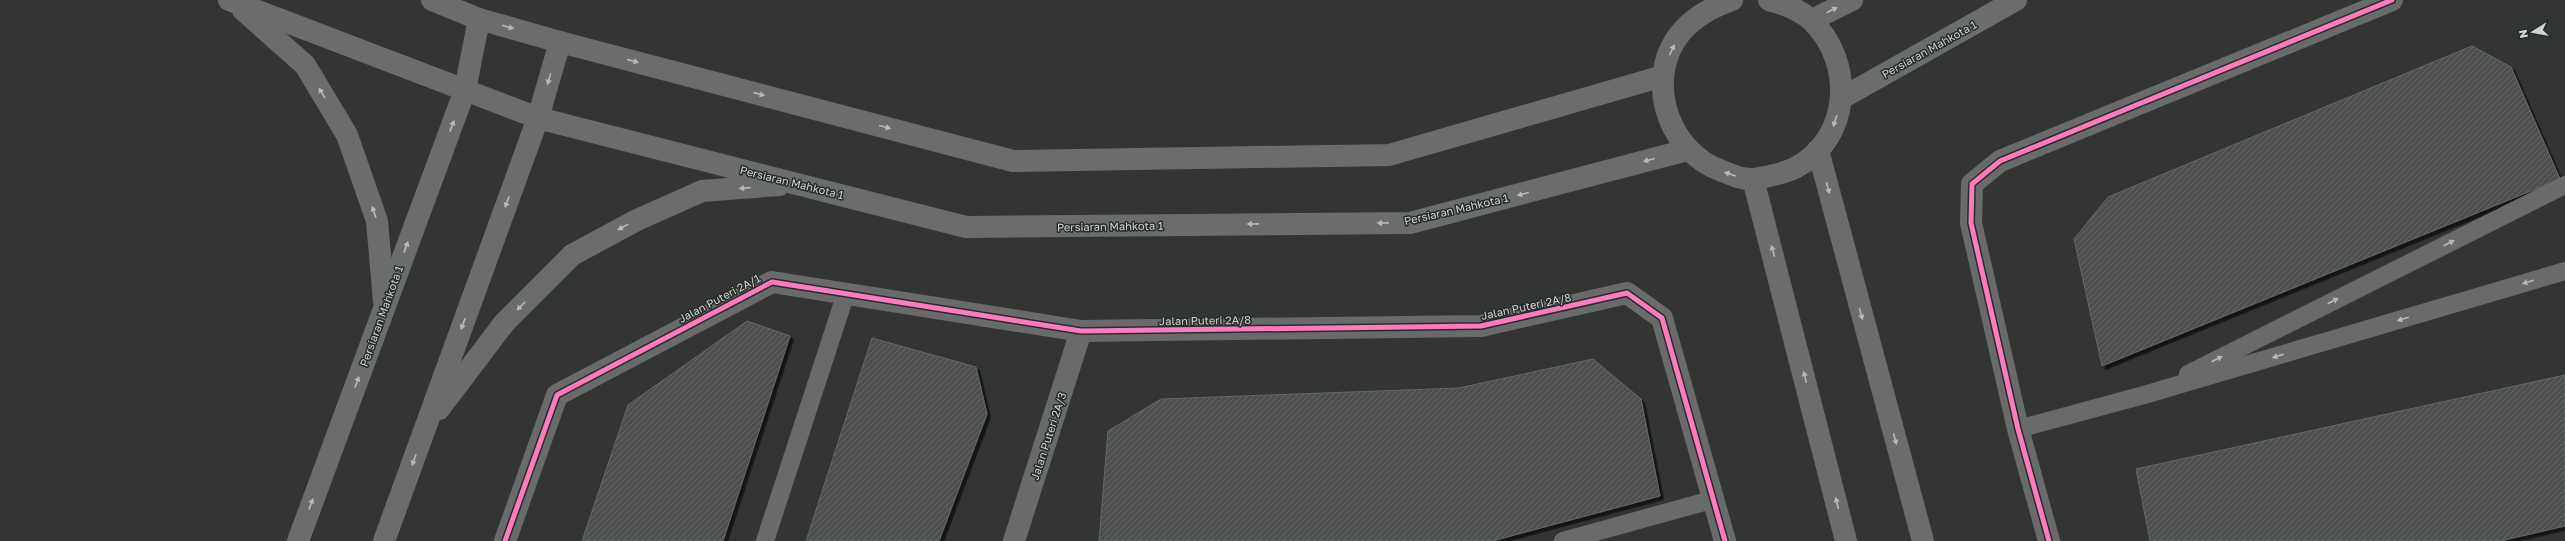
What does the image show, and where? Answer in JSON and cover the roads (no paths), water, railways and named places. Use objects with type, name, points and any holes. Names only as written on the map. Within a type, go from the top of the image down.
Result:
[{"type":"main road","points":[[231,0],[305,65],[347,135],[377,222],[385,306]]},
{"type":"main road","name":"Persiaran Mahkota 1","points":[[231,0],[538,118],[966,227],[1410,223],[1687,150]]},
{"type":"main road","points":[[432,0],[479,19],[560,42],[1013,161],[1389,155],[1663,76]]},
{"type":"main road","points":[[1732,0],[1708,9],[1686,26],[1671,50],[1663,76],[1664,103],[1672,128],[1687,150],[1710,167],[1738,177],[1753,179],[1795,168],[1818,150],[1834,126],[1842,98],[1840,69],[1830,43],[1812,20],[1788,6],[1769,0]]},
{"type":"main road","points":[[1812,20],[1852,0]]},
{"type":"main road","name":"Persiaran Mahkota 1","points":[[1842,98],[2016,0]]},
{"type":"main road","name":"Persiaran Mahkota 1","points":[[298,541],[465,90],[479,19]]},
{"type":"main road","points":[[384,541],[538,118],[560,42]]},
{"type":"main road","points":[[1818,150],[1923,541]]},
{"type":"main road","points":[[1753,179],[1846,541]]},
{"type":"main road","points":[[426,427],[506,322],[572,255],[637,220],[702,191],[798,184]]},
{"type":"street","points":[[2049,541],[2018,429],[1971,223],[1972,184],[2000,161],[2392,0]]},
{"type":"street","name":"Jalan Puteri 2A/1","points":[[505,541],[557,395],[772,282],[1082,331]]},
{"type":"street","name":"Jalan Puteri 2A/8","points":[[1082,331],[1481,326],[1627,293],[1662,318],[1715,499],[1725,541]]},
{"type":"street","name":"Jalan Puteri 2A/3","points":[[1014,541],[1082,331]]},
{"type":"lane","points":[[2144,396],[2565,185]]},
{"type":"lane","points":[[2018,429],[2144,396],[2565,271]]},
{"type":"lane","points":[[765,541],[846,293]]},
{"type":"lane","points":[[1563,541],[1715,499]]}]
